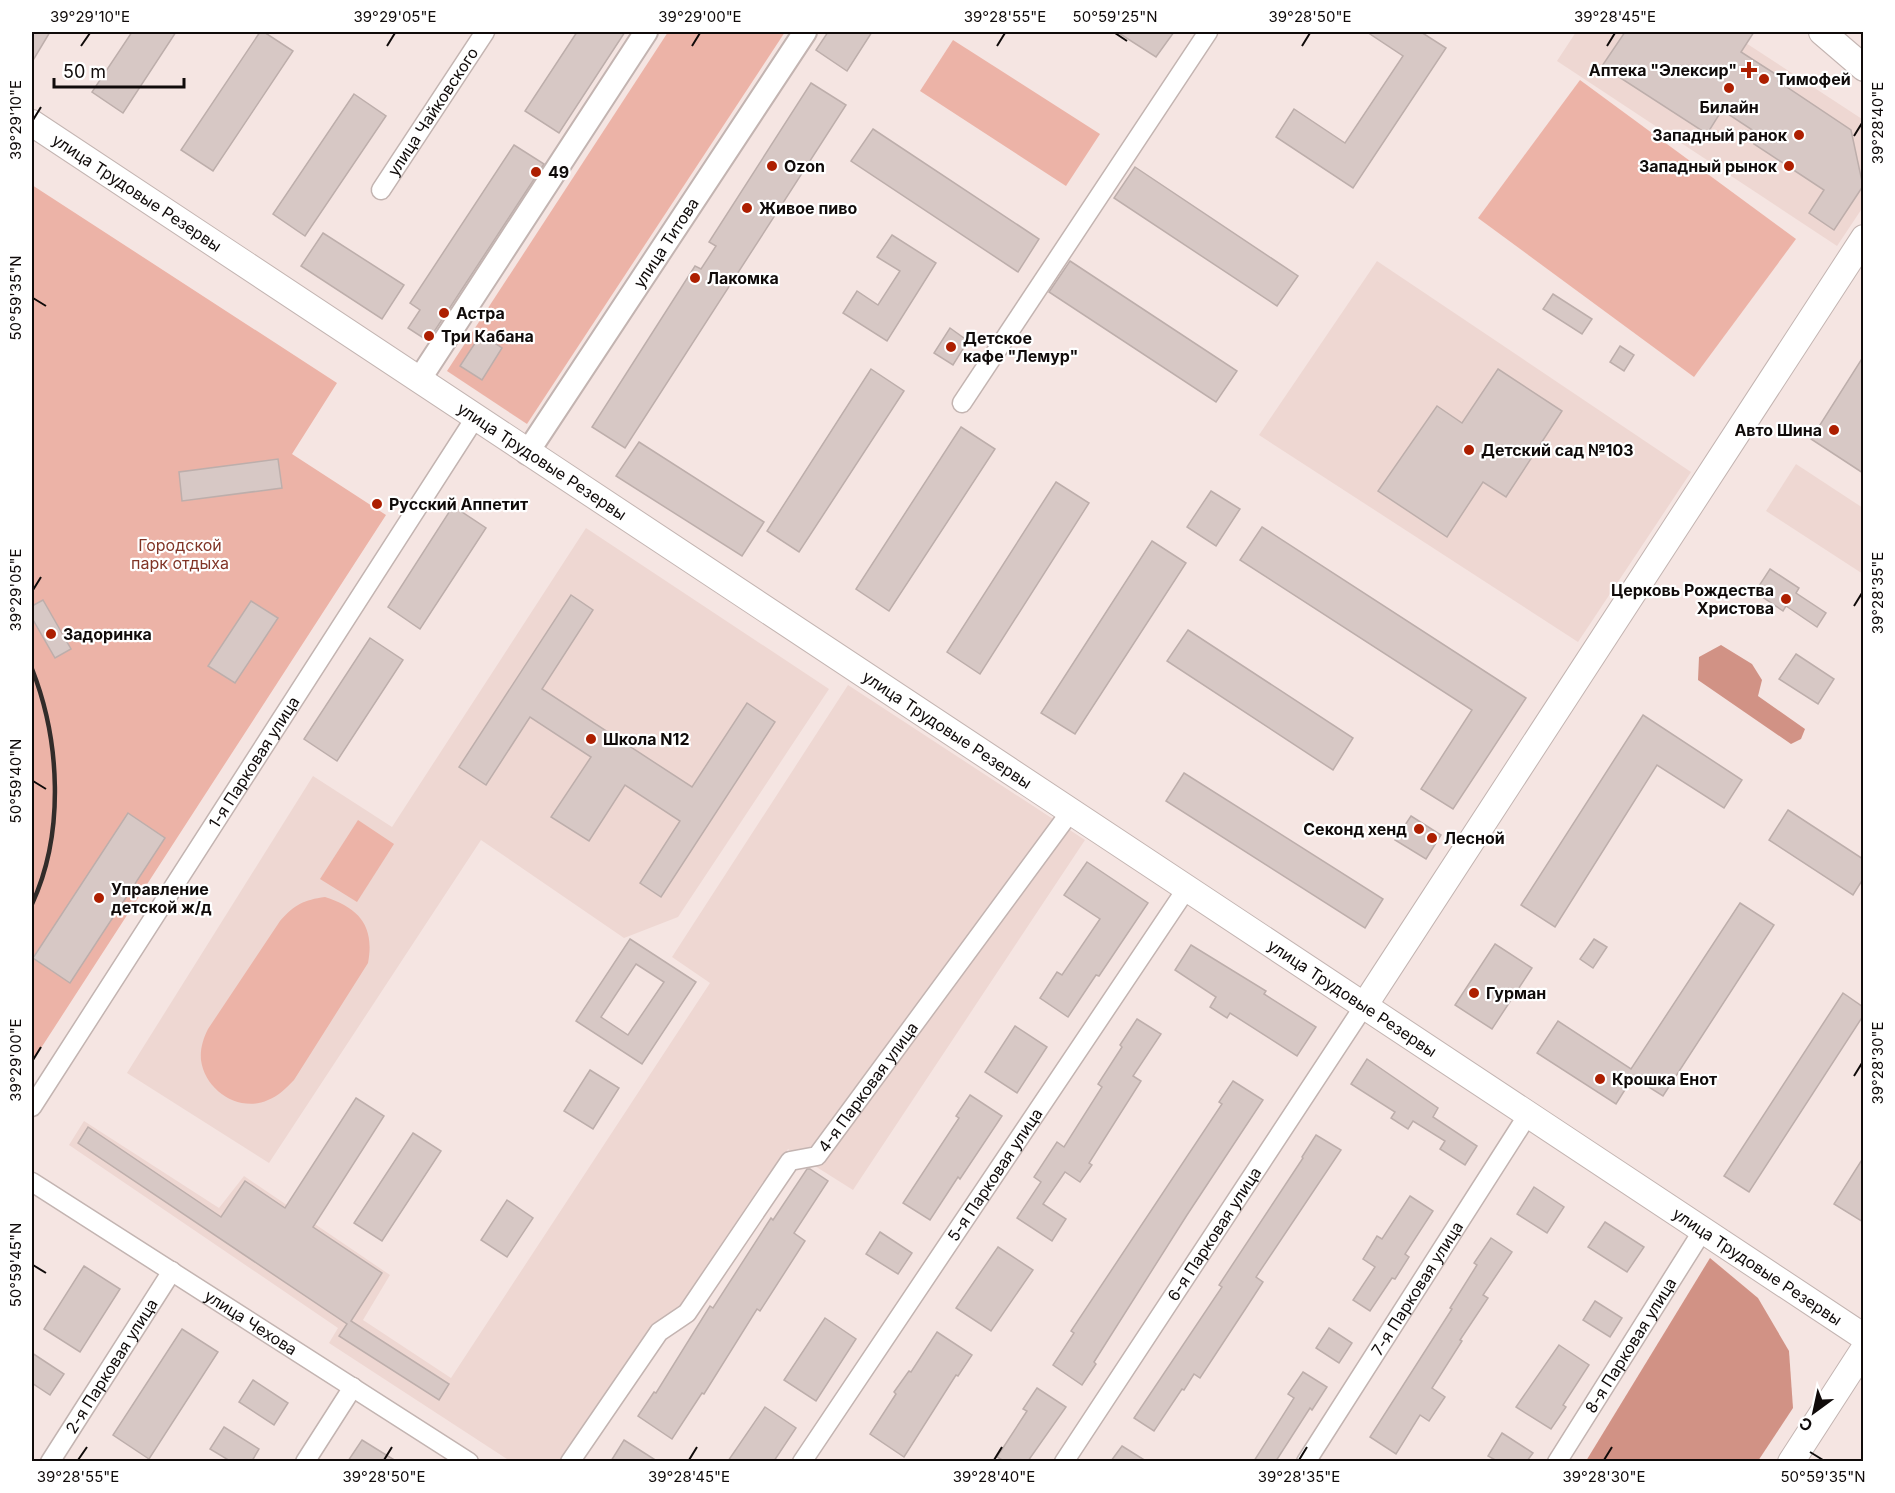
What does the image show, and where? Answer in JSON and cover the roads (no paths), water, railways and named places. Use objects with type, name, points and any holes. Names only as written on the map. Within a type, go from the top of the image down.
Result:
[{"type":"main road","points":[[1825,32],[1863,66]]},
{"type":"main road","name":"улица Трудовые Резервы","points":[[32,123],[1863,1338]]},
{"type":"main road","points":[[1364,1006],[1863,238]]},
{"type":"main road","points":[[1791,1461],[1863,1349]]},
{"type":"street","name":"улица Чайковского","points":[[381,190],[485,32]]},
{"type":"street","points":[[418,380],[646,32]]},
{"type":"street","name":"улица Титова","points":[[527,453],[805,32]]},
{"type":"street","points":[[962,403],[1208,32]]},
{"type":"street","name":"1-я Парковая улица","points":[[32,1107],[475,418]]},
{"type":"street","name":"4-я Парковая улица","points":[[570,1461],[659,1332],[687,1313],[790,1161],[817,1156],[1071,811]]},
{"type":"street","name":"5-я Парковая улица","points":[[802,1461],[1187,888]]},
{"type":"street","name":"6-я Парковая улица","points":[[1064,1461],[1364,1006]]},
{"type":"street","name":"7-я Парковая улица","points":[[1306,1461],[1527,1116]]},
{"type":"street","name":"улица Чехова","points":[[32,1182],[469,1461]]},
{"type":"street","name":"8-я Парковая улица","points":[[1557,1461],[1703,1230]]},
{"type":"street","name":"2-я Парковая улица","points":[[50,1461],[172,1271]]},
{"type":"street","points":[[305,1461],[353,1387]]},
{"type":"railway","points":[[32,669],[48,726],[55,786],[50,847],[43,876],[32,904]]},
{"type":"place","name":"Аптека \"Элексир\"","points":[[1749,70]]},
{"type":"place","name":"Тимофей","points":[[1764,79]]},
{"type":"place","name":"Билайн","points":[[1729,88]]},
{"type":"place","name":"Западный ранок","points":[[1799,135]]},
{"type":"place","name":"Ozon","points":[[772,166]]},
{"type":"place","name":"Западный рынок","points":[[1789,166]]},
{"type":"place","name":"49","points":[[536,172]]},
{"type":"place","name":"Живое пиво","points":[[747,208]]},
{"type":"place","name":"Лакомка","points":[[695,278]]},
{"type":"place","name":"Астра","points":[[444,313]]},
{"type":"place","name":"Три Кабана","points":[[429,336]]},
{"type":"place","name":"Детское кафе \"Лемур\"","points":[[951,347]]},
{"type":"place","name":"Авто Шина","points":[[1834,430]]},
{"type":"place","name":"Детский сад №103","points":[[1469,450]]},
{"type":"place","name":"Русский Аппетит","points":[[377,504]]},
{"type":"place","name":"Церковь Рождества Христова","points":[[1786,599]]},
{"type":"place","name":"Задоринка","points":[[51,634]]},
{"type":"place","name":"Школа N12","points":[[591,739]]},
{"type":"place","name":"Секонд хенд","points":[[1419,829]]},
{"type":"place","name":"Лесной","points":[[1432,838]]},
{"type":"place","name":"Управление детской ж/д","points":[[99,898]]},
{"type":"place","name":"Гурман","points":[[1474,993]]},
{"type":"place","name":"Крошка Енот","points":[[1600,1079]]},
{"type":"park label","name":"Городской парк отдыха","points":[[180,554]]}]
